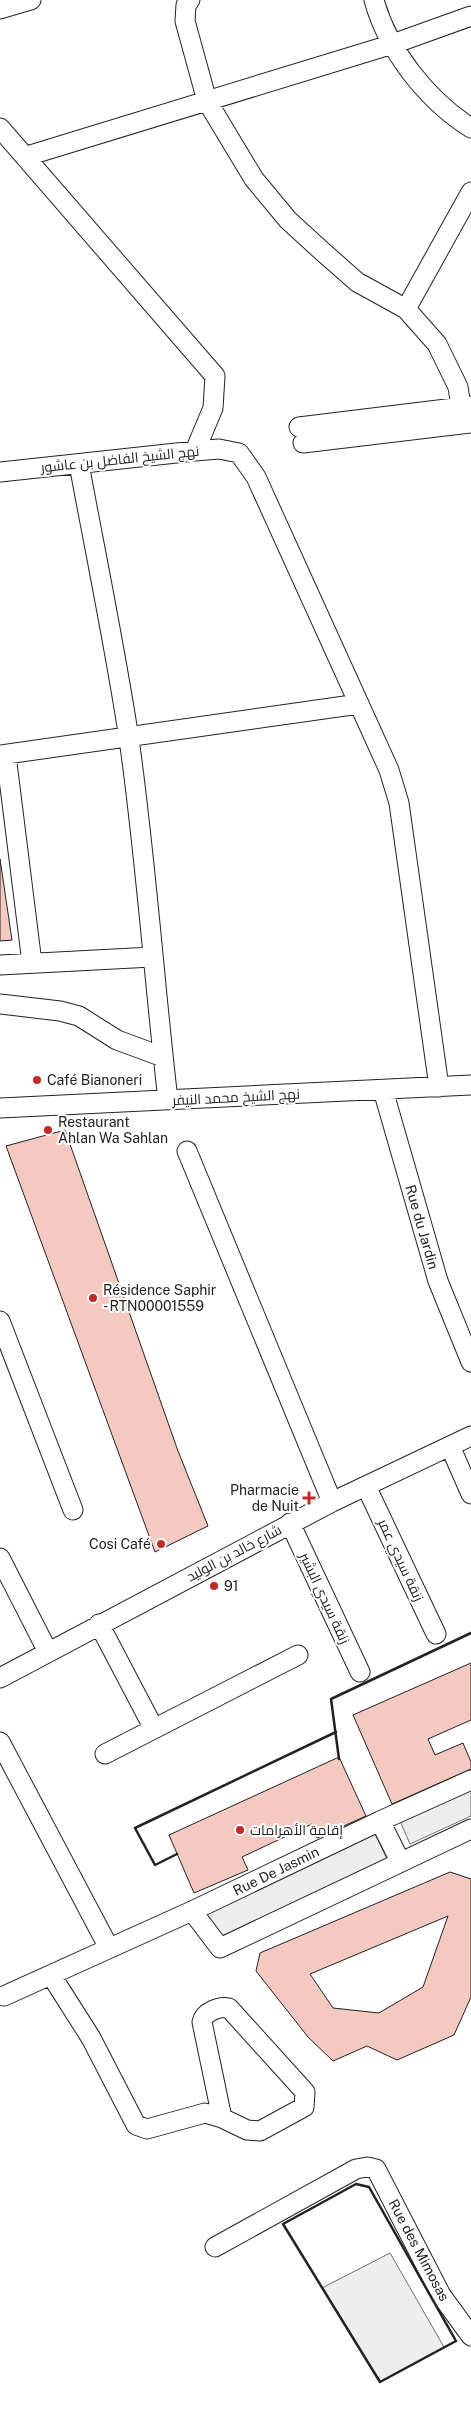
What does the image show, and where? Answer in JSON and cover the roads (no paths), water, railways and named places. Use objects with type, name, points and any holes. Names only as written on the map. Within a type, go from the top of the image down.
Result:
[{"type":"street","points":[[0,9],[31,0]]},
{"type":"street","points":[[190,0],[186,5],[185,21],[207,101],[254,179],[288,220],[358,282],[406,309],[437,344],[468,412],[301,435]]},
{"type":"street","points":[[374,0],[393,44],[421,84],[456,118],[471,128]]},
{"type":"street","points":[[27,156],[393,44],[471,16]]},
{"type":"street","points":[[0,128],[27,156],[215,376],[213,408],[194,451]]},
{"type":"street","points":[[406,309],[471,192]]},
{"type":"street","name":"نهج الشيخ الفاضل بن عاشور","points":[[0,472],[219,449],[239,453],[256,477],[359,704]]},
{"type":"street","points":[[79,464],[128,739],[144,861],[152,957],[168,1100]]},
{"type":"street","points":[[32,963],[3,755],[128,739],[359,704],[386,762],[399,803],[439,1087]]},
{"type":"street","points":[[0,965],[152,957]]},
{"type":"street","points":[[0,1004],[60,1011],[79,1016],[118,1040],[163,1057]]},
{"type":"street","name":"نهج الشيخ محمد النيفر","points":[[0,1108],[471,1086]]},
{"type":"street","name":"Rue du Jardin","points":[[382,1090],[438,1280],[471,1362]]},
{"type":"street","points":[[187,1152],[332,1502]]},
{"type":"street","points":[[0,1321],[73,1510]]},
{"type":"street","name":"شارع خالد بن الوليد","points":[[0,1678],[332,1502],[471,1436]]},
{"type":"street","points":[[450,1446],[471,1494]]},
{"type":"street","name":"زنقة سيدي عمر","points":[[366,1486],[436,1634]]},
{"type":"street","name":"زنقة سيدي البشير","points":[[290,1524],[360,1672]]},
{"type":"street","points":[[0,1558],[48,1652]]},
{"type":"street","points":[[99,1624],[153,1727]]},
{"type":"street","points":[[105,1754],[153,1727],[298,1655]]},
{"type":"street","points":[[0,1742],[109,1948]]},
{"type":"street","name":"Rue De Jasmin","points":[[4,1996],[192,1911],[380,1820],[471,1780]]},
{"type":"street","points":[[380,1820],[400,1862]]},
{"type":"street","points":[[192,1911],[220,1948],[471,1829]]},
{"type":"street","points":[[51,1975],[83,2024],[136,2125],[146,2129],[205,2113],[222,2118],[247,2130],[260,2131],[304,2107],[305,2092],[229,2008],[222,2006],[203,2018],[202,2022],[222,2118]]},
{"type":"street","name":"Rue des Mimosas","points":[[215,2247],[356,2170],[366,2167],[376,2169],[441,2295],[471,2336]]},
{"type":"place","name":"Café Bianoneri","points":[[37,1080]]},
{"type":"place","name":"Restaurant Ahlan Wa Sahlan","points":[[48,1130]]},
{"type":"place","name":"Résidence Saphir - RTN00001559","points":[[93,1298]]},
{"type":"place","name":"Pharmacie de Nuit","points":[[309,1498]]},
{"type":"place","name":"Cosi Café","points":[[161,1544]]},
{"type":"place","name":"91","points":[[214,1586]]},
{"type":"place","name":"إقامة الأهرامات","points":[[240,1830]]}]
